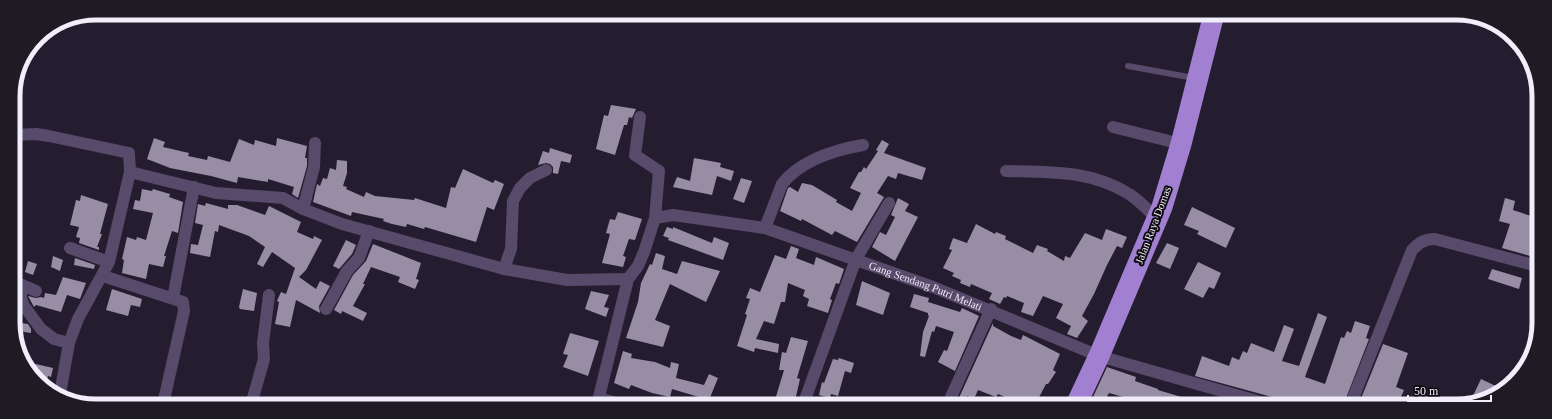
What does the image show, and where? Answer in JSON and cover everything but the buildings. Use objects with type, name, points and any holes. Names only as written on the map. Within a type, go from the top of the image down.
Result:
[{"type":"highway","name":"Jalan Raya Domas","points":[[1079,399],[1100,356],[1167,191],[1181,144],[1213,20]]},
{"type":"street","points":[[598,399],[628,279],[638,266],[655,218],[659,171],[638,157],[635,152],[640,117]]},
{"type":"street","points":[[1113,127],[1181,144]]},
{"type":"street","points":[[20,135],[36,134],[129,152],[130,172],[110,262],[78,319],[69,343],[61,390]]},
{"type":"street","points":[[303,209],[314,167],[316,143]]},
{"type":"street","points":[[765,228],[782,184],[786,178],[816,159],[842,148],[863,145]]},
{"type":"street","points":[[504,269],[511,249],[513,201],[520,188],[530,178],[546,170]]},
{"type":"street","points":[[1006,171],[1082,174],[1104,181],[1131,195],[1157,218]]},
{"type":"street","points":[[130,172],[216,193],[278,197],[303,209],[342,224],[504,269],[567,280],[628,279]]},
{"type":"street","points":[[173,298],[194,187]]},
{"type":"street","points":[[805,399],[856,259],[889,203]]},
{"type":"street","name":"Gang Sendang Putri Melati","points":[[655,218],[673,215],[765,228],[856,259],[991,309],[1100,356],[1236,399]]},
{"type":"street","points":[[326,309],[347,271],[359,258],[369,231]]},
{"type":"street","points":[[1353,399],[1412,250],[1419,243],[1426,239],[1435,239],[1532,265]]},
{"type":"street","points":[[70,248],[110,262]]},
{"type":"street","points":[[103,276],[183,302],[184,311],[164,399]]},
{"type":"street","points":[[20,285],[36,291]]},
{"type":"street","points":[[20,293],[24,306],[41,329],[54,339],[69,343]]},
{"type":"street","points":[[252,399],[264,359],[263,343],[269,295]]},
{"type":"street","points":[[951,397],[991,309]]},
{"type":"lane","points":[[1128,66],[1198,79]]}]
